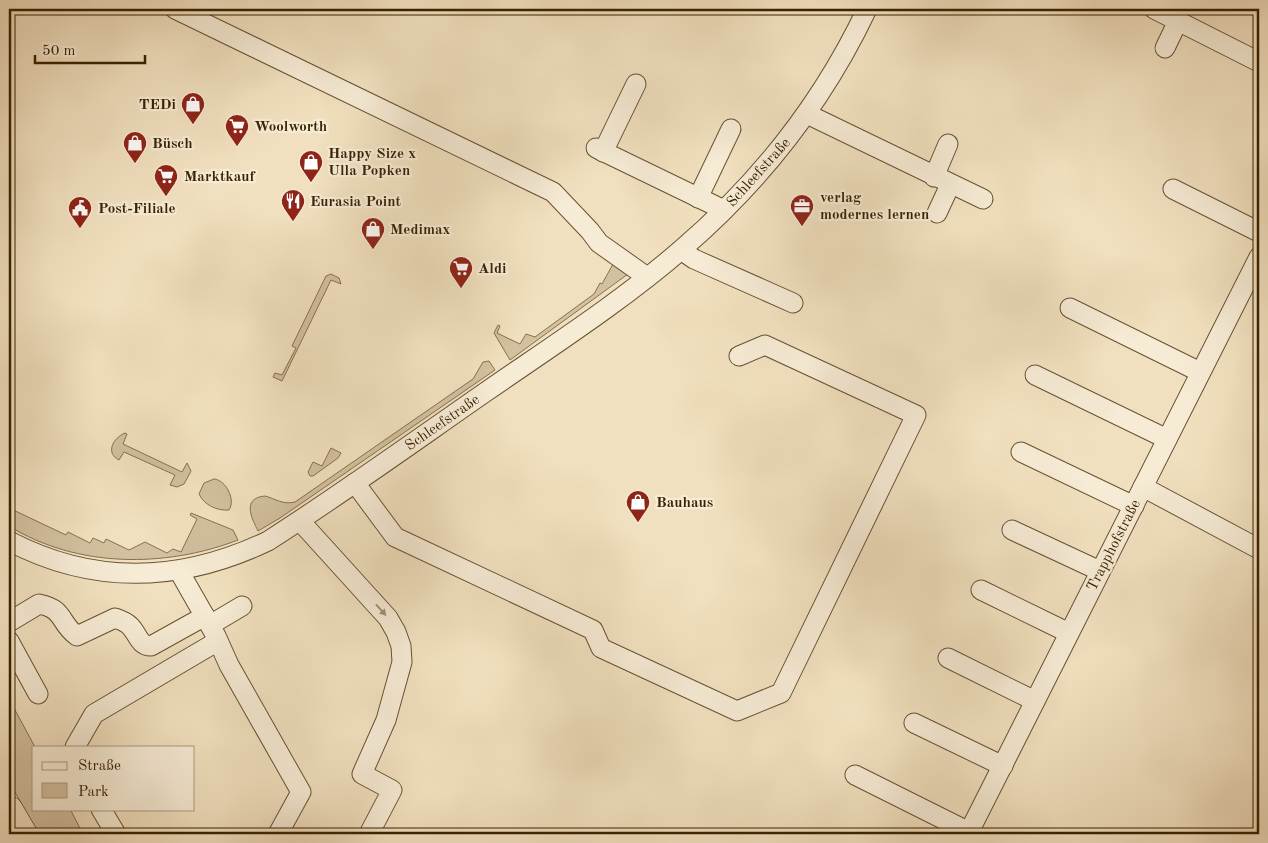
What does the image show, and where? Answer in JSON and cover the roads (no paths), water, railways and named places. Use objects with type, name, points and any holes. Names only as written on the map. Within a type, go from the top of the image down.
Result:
[{"type":"highway","points":[[9,810],[23,834]]},
{"type":"street","points":[[175,9],[553,192],[600,243],[647,277]]},
{"type":"street","name":"Schleefstraße","points":[[9,541],[32,553],[87,569],[131,574],[179,571],[212,563],[252,549],[268,541],[300,521],[527,363],[647,277],[681,250],[766,167],[807,114],[833,74],[867,9]]},
{"type":"street","points":[[1154,9],[1259,62]]},
{"type":"street","points":[[1165,48],[1178,21]]},
{"type":"street","points":[[636,84],[615,118],[600,150],[724,210]]},
{"type":"street","points":[[807,114],[982,199]]},
{"type":"street","points":[[698,198],[731,129]]},
{"type":"street","points":[[937,213],[948,144]]},
{"type":"street","points":[[1173,189],[1259,232]]},
{"type":"street","points":[[681,250],[694,259],[793,302]]},
{"type":"street","name":"Trapphofstraße","points":[[969,833],[1200,372],[1253,285],[1259,257]]},
{"type":"street","points":[[1070,308],[1200,372]]},
{"type":"street","points":[[355,483],[395,537],[593,630],[601,648],[737,712],[781,693],[916,415],[766,345],[739,356]]},
{"type":"street","points":[[1035,375],[1167,439]]},
{"type":"street","points":[[1020,452],[1134,506]]},
{"type":"street","points":[[1143,487],[1259,549]]},
{"type":"street","points":[[300,521],[388,618],[401,646],[402,662],[386,720],[362,774],[392,790],[369,834]]},
{"type":"street","points":[[1012,530],[1100,571]]},
{"type":"street","points":[[179,571],[211,627],[229,665],[301,792],[278,834]]},
{"type":"street","points":[[981,590],[1069,633]]},
{"type":"street","points":[[9,622],[39,604],[51,606],[58,612],[69,630],[77,636],[115,618],[132,627],[146,646],[211,627]]},
{"type":"street","points":[[77,746],[94,714],[242,606]]},
{"type":"street","points":[[9,641],[38,694]]},
{"type":"street","points":[[948,658],[1035,700]]},
{"type":"street","points":[[914,723],[1003,766]]},
{"type":"street","points":[[855,775],[969,833]]},
{"type":"street","points":[[102,810],[116,834]]},
{"type":"place","name":"TEDi","points":[[193,125]]},
{"type":"place","name":"Woolworth","points":[[237,147]]},
{"type":"place","name":"Büsch","points":[[135,164]]},
{"type":"place","name":"Happy Size x Ulla Popken","points":[[311,183]]},
{"type":"place","name":"Marktkauf","points":[[166,197]]},
{"type":"place","name":"Eurasia Point","points":[[293,222]]},
{"type":"place","name":"verlag modernes lernen","points":[[802,227]]},
{"type":"place","name":"Post-Filiale","points":[[80,229]]},
{"type":"place","name":"Medimax","points":[[373,250]]},
{"type":"place","name":"Aldi","points":[[461,289]]},
{"type":"place","name":"Bauhaus","points":[[638,523]]}]
